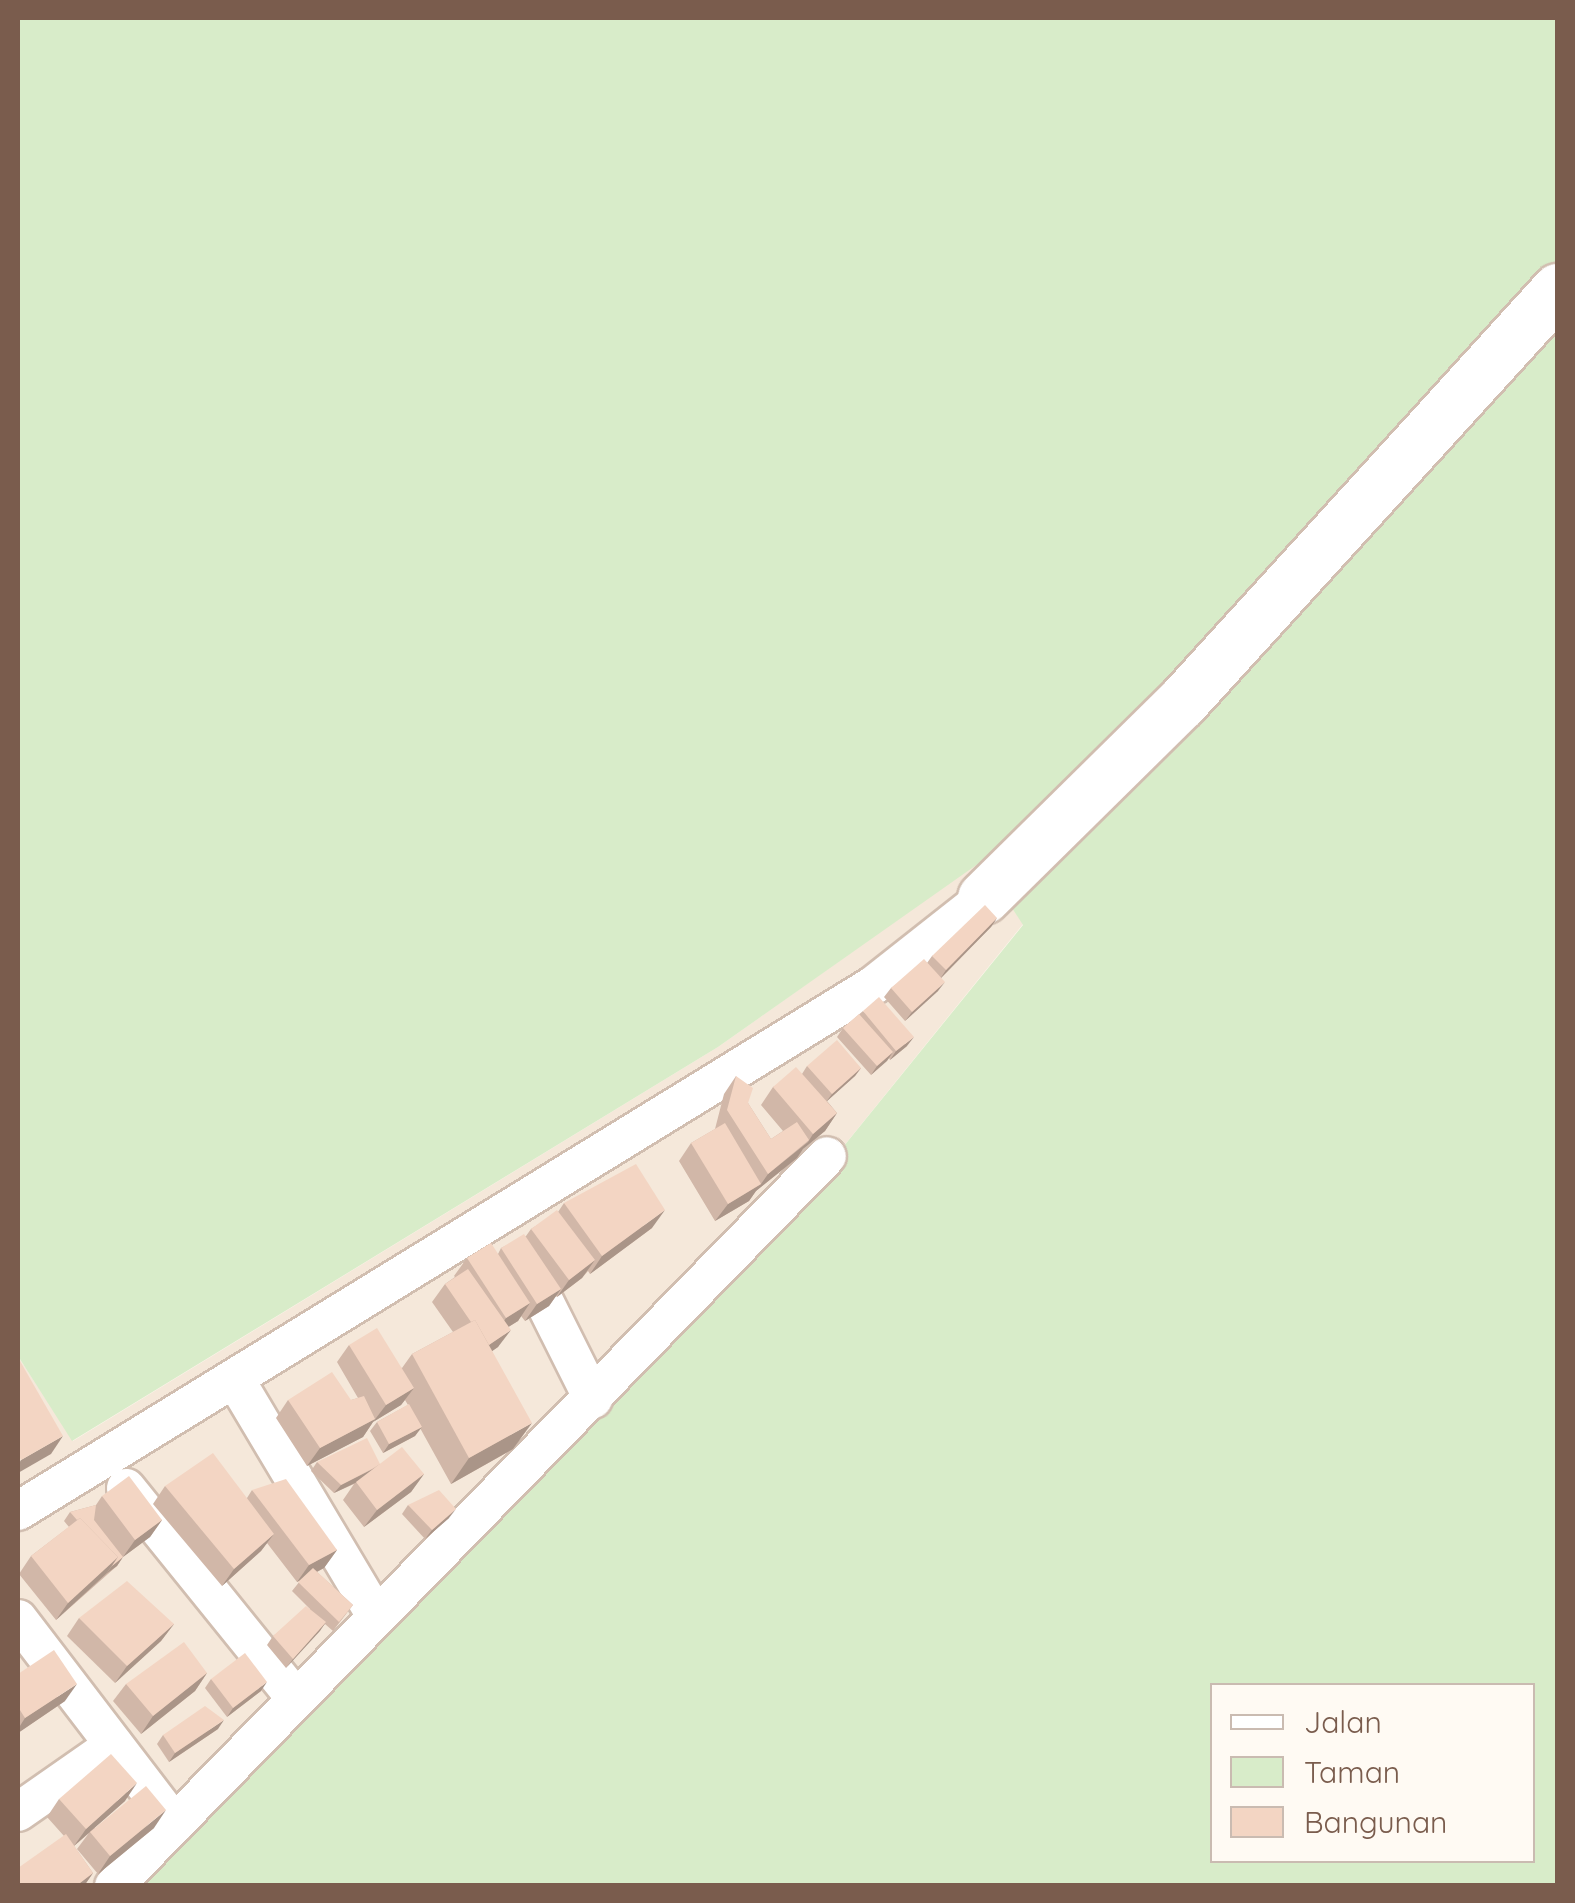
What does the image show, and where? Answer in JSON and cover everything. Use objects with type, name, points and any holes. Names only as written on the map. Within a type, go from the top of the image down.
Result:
[{"type":"street","points":[[18,1512],[874,985],[984,898],[1182,703],[1558,290]]},
{"type":"street","points":[[114,1886],[177,1826],[376,1616],[593,1399],[827,1156]]},
{"type":"street","points":[[497,1220],[558,1316],[593,1399]]},
{"type":"street","points":[[236,1381],[376,1616]]},
{"type":"street","points":[[102,1459],[296,1699]]},
{"type":"street","points":[[18,1619],[177,1826]]},
{"type":"street","points":[[18,1812],[114,1744]]},
{"type":"shaded area","points":[[982,860],[1023,924],[805,1194],[399,1623],[132,1885],[18,1885],[18,1356],[73,1441],[718,1047]]},
{"type":"green space","points":[[18,18],[1557,18],[1557,1885],[132,1885],[399,1623],[805,1194],[1023,925],[982,861],[718,1047],[72,1441],[18,1356]]},
{"type":"building","points":[[985,905],[997,918],[946,970],[932,956]]},
{"type":"building","points":[[924,959],[945,982],[912,1012],[891,988]]},
{"type":"building","points":[[879,997],[914,1037],[896,1051],[863,1011]]},
{"type":"building","points":[[859,1014],[893,1052],[877,1066],[843,1028]]},
{"type":"building","points":[[837,1040],[861,1068],[832,1094],[807,1066]]},
{"type":"building","points":[[796,1067],[837,1113],[813,1134],[773,1087]]},
{"type":"building","points":[[736,1076],[753,1088],[748,1103],[771,1139],[797,1122],[809,1140],[768,1174],[727,1110]]},
{"type":"building","points":[[725,1123],[761,1184],[728,1204],[691,1143]]},
{"type":"building","points":[[636,1164],[665,1210],[602,1256],[564,1203]]},
{"type":"building","points":[[557,1210],[595,1260],[569,1280],[531,1229]]},
{"type":"building","points":[[524,1234],[561,1289],[537,1304],[501,1248]]},
{"type":"building","points":[[491,1243],[530,1303],[506,1318],[467,1258]]},
{"type":"building","points":[[468,1269],[511,1330],[489,1345],[475,1320],[471,1322],[445,1284]]},
{"type":"building","points":[[475,1320],[532,1423],[469,1458],[412,1354]]},
{"type":"building","points":[[377,1328],[414,1388],[386,1405],[349,1345]]},
{"type":"building","points":[[20,1361],[63,1436],[21,1460],[18,1454]]},
{"type":"building","points":[[332,1372],[351,1400],[364,1396],[375,1419],[320,1448],[288,1400]]},
{"type":"building","points":[[409,1404],[422,1427],[389,1444],[377,1422]]},
{"type":"building","points":[[367,1438],[380,1464],[341,1485],[317,1462]]},
{"type":"building","points":[[402,1447],[424,1474],[377,1510],[356,1482]]},
{"type":"building","points":[[213,1453],[274,1534],[234,1569],[165,1486]]},
{"type":"building","points":[[129,1476],[162,1520],[135,1540],[102,1496]]},
{"type":"building","points":[[286,1479],[337,1550],[309,1565],[252,1490]]},
{"type":"building","points":[[439,1490],[456,1509],[432,1530],[408,1505]]},
{"type":"building","points":[[96,1505],[94,1520],[123,1557],[112,1566],[118,1557],[70,1512]]},
{"type":"building","points":[[80,1518],[118,1557],[68,1603],[31,1556]]},
{"type":"building","points":[[313,1568],[353,1605],[339,1622],[298,1582]]},
{"type":"building","points":[[127,1581],[174,1624],[127,1666],[79,1618]]},
{"type":"building","points":[[306,1606],[326,1622],[293,1659],[273,1636]]},
{"type":"building","points":[[184,1642],[207,1673],[153,1716],[126,1684]]},
{"type":"building","points":[[54,1650],[77,1684],[25,1718],[18,1707],[18,1674]]},
{"type":"building","points":[[245,1653],[267,1682],[233,1708],[211,1679]]},
{"type":"building","points":[[205,1706],[224,1720],[175,1753],[163,1735]]},
{"type":"building","points":[[111,1754],[137,1783],[86,1829],[59,1799]]},
{"type":"building","points":[[146,1786],[166,1810],[110,1856],[90,1832]]},
{"type":"building","points":[[66,1834],[93,1873],[76,1886],[18,1886],[18,1868]]}]
